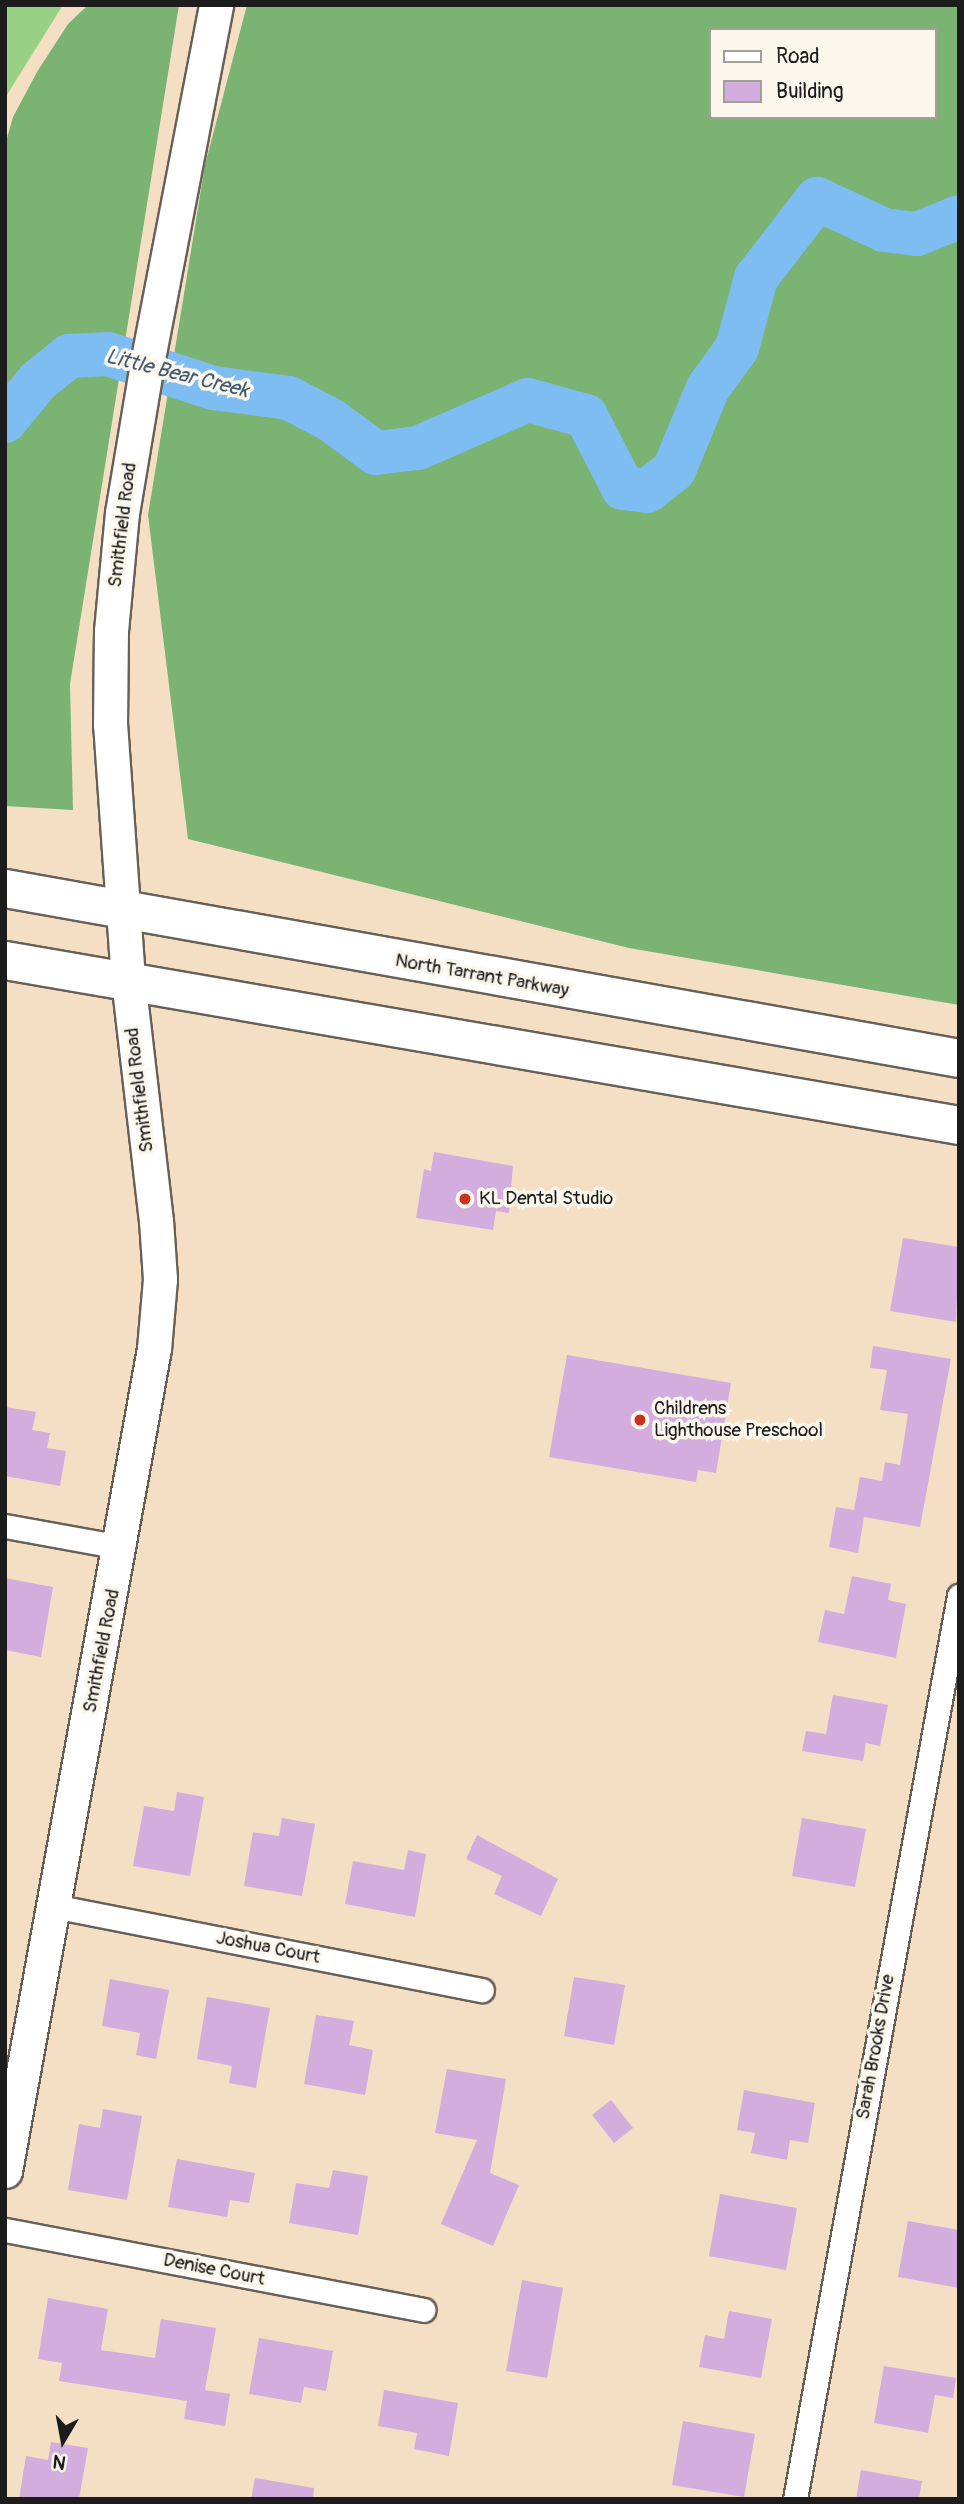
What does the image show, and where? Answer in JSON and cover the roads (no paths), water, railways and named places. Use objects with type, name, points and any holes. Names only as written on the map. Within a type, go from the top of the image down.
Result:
[{"type":"main road","name":"Smithfield Road","points":[[5,2171],[121,1547],[154,1349],[160,1279],[128,980],[110,725],[111,631],[122,513],[146,369],[216,5]]},
{"type":"main road","name":"North Tarrant Parkway","points":[[5,888],[124,908],[392,961],[959,1058]]},
{"type":"main road","points":[[5,960],[959,1125]]},
{"type":"street","points":[[5,1526],[121,1547]]},
{"type":"street","name":"Sarah Brooks Drive","points":[[795,2499],[959,1596]]},
{"type":"street","name":"Joshua Court","points":[[53,1906],[482,1990]]},
{"type":"street","name":"Denise Court","points":[[5,2230],[423,2310]]},
{"type":"waterway","name":"Little Bear Creek","points":[[5,421],[38,381],[69,356],[108,354],[213,388],[289,398],[331,420],[376,453],[418,448],[528,400],[586,416],[623,488],[647,491],[674,470],[708,388],[737,348],[756,278],[817,199],[884,230],[917,234],[959,217]]},
{"type":"place","name":"KL Dental Studio","points":[[465,1199]]},
{"type":"place","name":"Childrens Lighthouse Preschool","points":[[640,1420]]}]
